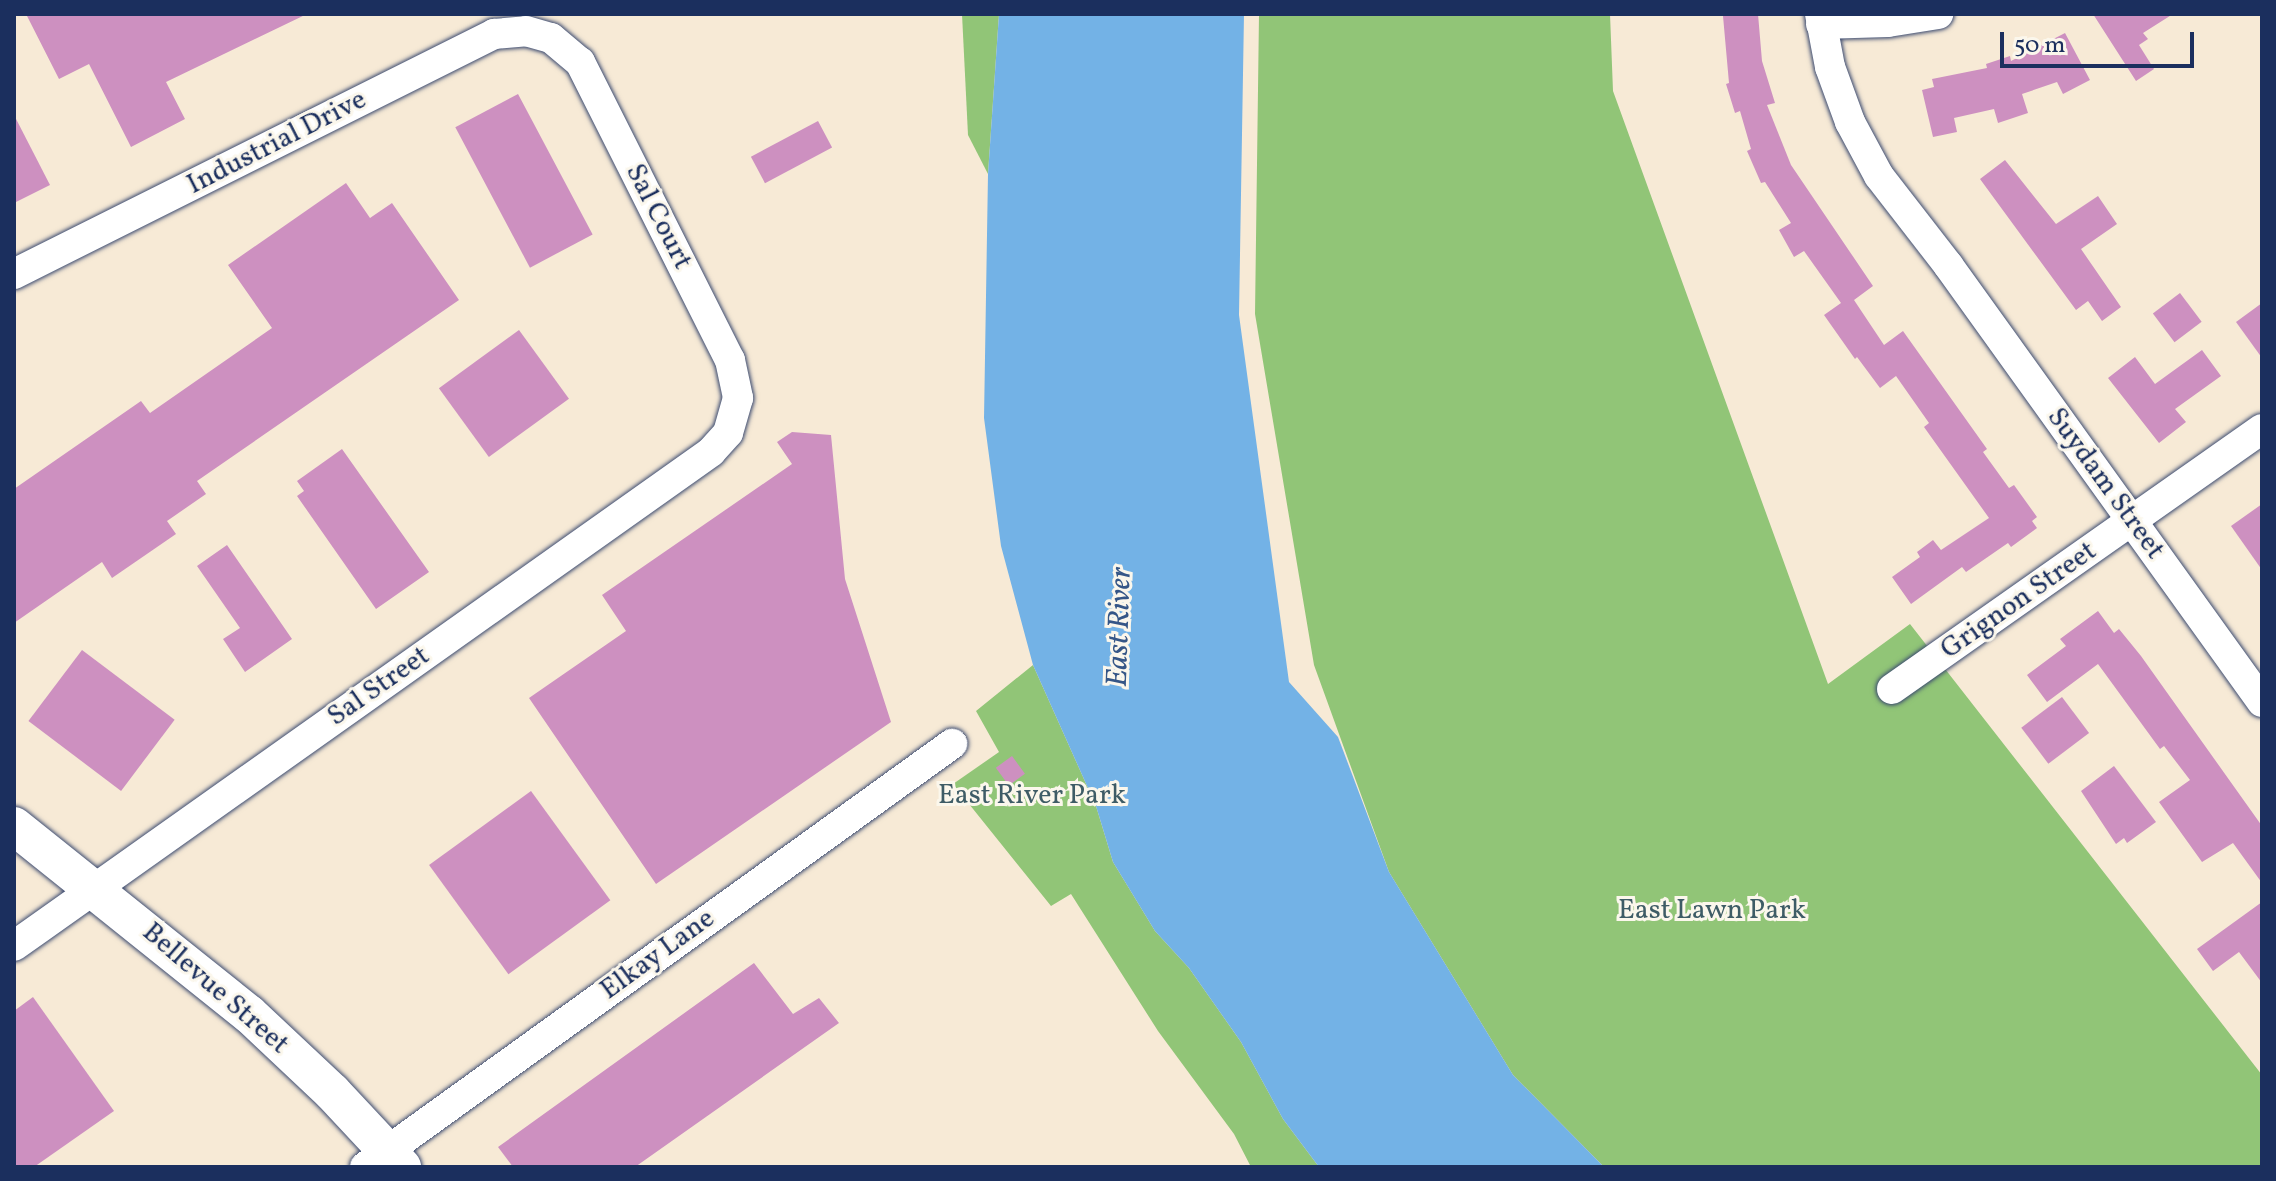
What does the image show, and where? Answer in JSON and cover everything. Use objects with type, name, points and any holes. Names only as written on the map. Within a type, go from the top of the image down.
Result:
[{"type":"street","points":[[1820,19],[1888,22],[1938,14]]},
{"type":"street","name":"Suydam Street","points":[[1820,19],[1830,67],[1850,122],[1879,176],[1948,265],[2262,702]]},
{"type":"street","name":"Industrial Drive","points":[[14,274],[494,34],[526,31],[544,35]]},
{"type":"street","name":"Sal Court","points":[[544,35],[566,47],[580,62],[723,347],[736,378],[738,398],[734,418]]},
{"type":"street","name":"Sal Street","points":[[14,946],[711,452],[728,433],[734,418]]},
{"type":"street","name":"Grignon Street","points":[[1892,689],[2262,429]]},
{"type":"street","name":"Elkay Lane","points":[[385,1162],[952,744]]},
{"type":"street","name":"Bellevue Street","points":[[14,826],[249,1014],[332,1092],[385,1162]]},
{"type":"green space","points":[[962,14],[999,14],[988,174],[968,135]]},
{"type":"green space","name":"East Lawn Park","points":[[1259,14],[1610,14],[1613,91],[1828,684],[1910,624],[2262,1075],[2262,1167],[1604,1167],[1513,1075],[1389,872],[1314,665],[1255,314]]},
{"type":"green space","name":"East River Park","points":[[1033,665],[1096,806],[1113,862],[1155,931],[1189,968],[1241,1042],[1283,1119],[1319,1167],[1251,1167],[1234,1134],[1158,1031],[1071,894],[1051,906],[953,784],[999,752],[976,711]]},
{"type":"water","name":"East River","points":[[999,14],[1244,14],[1239,315],[1289,682],[1338,737],[1389,872],[1513,1075],[1604,1167],[1319,1167],[1283,1119],[1241,1042],[1189,968],[1155,931],[1113,862],[1096,806],[1033,665],[1001,546],[984,418],[988,174]]},
{"type":"building","points":[[26,14],[307,14],[166,82],[185,119],[131,147],[89,64],[59,79]]},
{"type":"building","points":[[1758,14],[1762,61],[1775,103],[1767,105],[1791,165],[1873,286],[1854,300],[1884,345],[1903,331],[1987,449],[1983,452],[2009,488],[2014,485],[2037,517],[2032,521],[2037,528],[2011,547],[2008,543],[1966,572],[1962,567],[1911,604],[1892,577],[1920,557],[1917,552],[1933,540],[1941,550],[1989,518],[1924,427],[1929,423],[1896,376],[1880,388],[1857,357],[1855,359],[1824,315],[1841,303],[1804,251],[1794,257],[1779,230],[1791,223],[1765,182],[1761,183],[1747,151],[1751,149],[1740,111],[1735,113],[1726,84],[1729,83],[1723,16]]},
{"type":"building","points":[[2093,14],[2173,14],[2143,33],[2148,39],[2139,45],[2154,69],[2136,81]]},
{"type":"building","points":[[2065,33],[2090,80],[2063,94],[2057,82],[2022,94],[2028,113],[1998,123],[1994,109],[1954,118],[1957,132],[1933,137],[1922,90],[1934,87],[1932,79],[1987,68],[1986,64],[2010,56],[2011,61]]},
{"type":"building","points":[[518,94],[593,234],[530,268],[455,127]]},
{"type":"building","points":[[14,115],[50,185],[14,203]]},
{"type":"building","points":[[818,121],[832,147],[765,183],[751,157]]},
{"type":"building","points":[[2005,160],[2056,224],[2098,196],[2117,224],[2081,249],[2121,307],[2102,321],[2088,301],[2076,310],[1980,179]]},
{"type":"building","points":[[346,183],[370,218],[392,203],[459,300],[197,481],[206,494],[167,521],[176,534],[112,578],[102,562],[14,623],[14,489],[141,401],[150,413],[272,328],[228,265]]},
{"type":"building","points":[[2180,293],[2202,322],[2175,342],[2153,313]]},
{"type":"building","points":[[2262,303],[2262,358],[2236,322]]},
{"type":"building","points":[[519,330],[569,399],[489,457],[439,388]]},
{"type":"building","points":[[2202,350],[2221,376],[2175,409],[2186,422],[2159,443],[2108,378],[2135,357],[2155,384]]},
{"type":"building","points":[[792,432],[831,435],[845,579],[891,722],[656,884],[529,698],[626,631],[602,595],[792,464],[777,442]]},
{"type":"building","points":[[342,449],[429,572],[376,609],[297,496],[304,491],[297,481]]},
{"type":"building","points":[[2262,504],[2262,570],[2231,526]]},
{"type":"building","points":[[227,545],[292,639],[245,672],[223,639],[240,628],[197,566]]},
{"type":"building","points":[[2098,611],[2114,633],[2119,629],[2141,656],[2262,826],[2262,883],[2233,843],[2202,862],[2159,802],[2190,780],[2164,746],[2160,749],[2098,664],[2047,702],[2027,675],[2066,646],[2060,639]]},
{"type":"building","points":[[82,650],[175,720],[121,791],[28,721]]},
{"type":"building","points":[[2062,697],[2089,733],[2048,764],[2021,728]]},
{"type":"building","points":[[1012,756],[1025,774],[1009,786],[996,768]]},
{"type":"building","points":[[2114,766],[2156,822],[2127,843],[2124,838],[2116,844],[2081,791]]},
{"type":"building","points":[[531,791],[610,900],[508,974],[429,865]]},
{"type":"building","points":[[2262,902],[2262,983],[2239,952],[2213,971],[2197,949]]},
{"type":"building","points":[[754,963],[793,1014],[819,998],[839,1023],[635,1167],[513,1167],[498,1147]]},
{"type":"building","points":[[33,997],[114,1111],[34,1167],[14,1167],[14,1011]]}]
